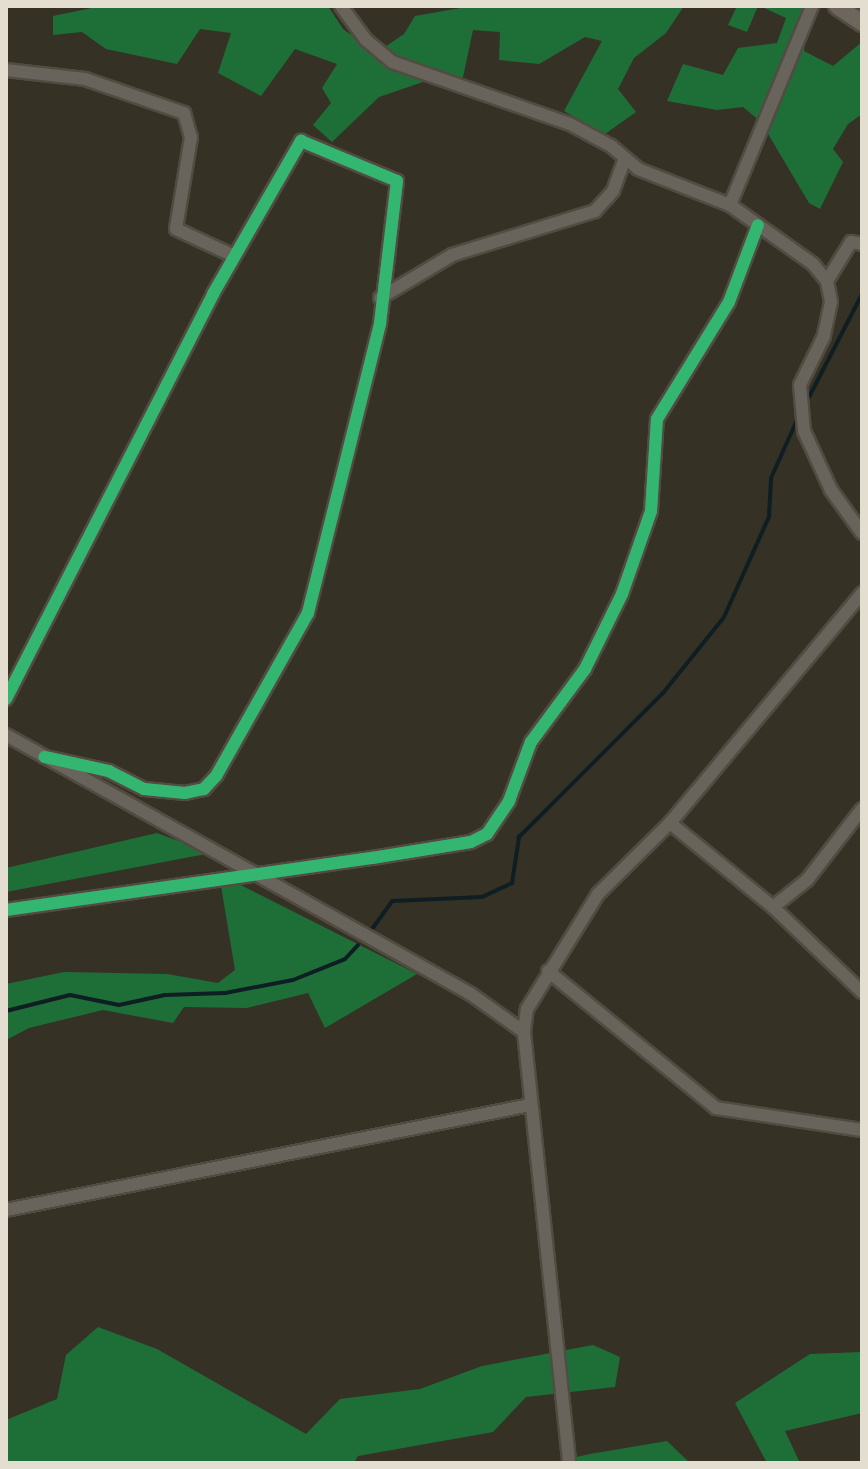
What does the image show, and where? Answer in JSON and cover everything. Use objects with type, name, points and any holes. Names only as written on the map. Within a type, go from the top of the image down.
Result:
[{"type":"main road","points":[[837,6],[862,23]]},
{"type":"street","points":[[341,6],[366,40],[392,62],[570,124],[649,174],[730,205],[813,264],[827,281]]},
{"type":"street","points":[[730,205],[812,6]]},
{"type":"street","points":[[6,70],[85,79],[184,113],[191,137],[176,229],[234,256]]},
{"type":"street","points":[[6,699],[234,256],[301,141],[397,181],[380,298],[380,324],[308,613],[216,776],[204,789],[185,793],[144,789],[109,771],[45,757]]},
{"type":"street","points":[[380,298],[452,255],[595,211],[613,191],[625,158]]},
{"type":"street","points":[[6,910],[471,842],[497,823],[531,742],[585,669],[622,594],[651,511],[657,419],[729,302],[758,225]]},
{"type":"street","points":[[862,244],[851,242],[827,281],[829,319],[800,385],[803,422],[831,490],[862,533]]},
{"type":"street","points":[[569,1463],[530,1105],[524,1032],[527,1009],[598,894],[670,823],[862,593]]},
{"type":"street","points":[[6,735],[252,876],[471,994],[524,1032]]},
{"type":"street","points":[[773,907],[807,880],[862,809]]},
{"type":"street","points":[[670,823],[773,907],[862,992]]},
{"type":"street","points":[[548,971],[716,1108],[862,1130]]},
{"type":"street","points":[[6,1210],[530,1105]]},
{"type":"green space","points":[[101,6],[328,6],[343,29],[376,53],[404,34],[415,16],[472,6],[684,6],[666,33],[634,58],[618,89],[636,112],[605,134],[564,111],[602,41],[585,37],[539,64],[499,60],[500,32],[473,30],[463,77],[423,82],[379,97],[332,142],[313,125],[331,103],[322,88],[337,64],[295,49],[261,96],[218,73],[231,33],[200,29],[177,64],[106,49],[82,32],[53,35],[53,16]]},
{"type":"green space","points":[[737,6],[758,6],[747,32],[728,25]]},
{"type":"green space","points":[[760,6],[808,6],[804,51],[833,66],[862,42],[862,114],[848,124],[833,149],[843,162],[820,209],[809,203],[761,122],[743,107],[717,110],[667,101],[683,64],[723,75],[738,48],[777,43],[786,18]]},
{"type":"green space","points":[[157,833],[211,853],[6,892],[6,868]]},
{"type":"green space","points":[[219,874],[417,974],[325,1028],[308,993],[247,1008],[184,1007],[173,1023],[103,1010],[29,1028],[6,1040],[6,984],[64,972],[167,974],[218,983],[235,970]]},
{"type":"green space","points":[[98,1327],[157,1349],[306,1434],[340,1399],[420,1389],[482,1366],[593,1345],[620,1357],[615,1387],[526,1397],[493,1432],[358,1456],[354,1463],[6,1463],[6,1420],[57,1399],[66,1355]]},
{"type":"green space","points":[[862,1352],[862,1413],[785,1431],[800,1463],[767,1463],[735,1403],[810,1354]]},
{"type":"green space","points":[[667,1441],[690,1463],[549,1463],[590,1454]]},
{"type":"waterway","points":[[806,403],[862,294]]},
{"type":"waterway","points":[[372,929],[392,901],[482,897],[512,883],[519,837],[663,693],[724,617],[769,517],[771,478],[798,418]]},
{"type":"waterway","points":[[6,1011],[70,995],[119,1005],[165,995],[225,993],[293,980],[345,959],[358,945]]},
{"type":"cycle path","points":[[6,699],[213,294],[301,141],[397,181],[380,324],[308,613],[216,776],[204,789],[185,793],[144,789],[109,771],[45,757]]},
{"type":"cycle path","points":[[6,910],[372,858],[471,842],[487,834],[509,801],[531,742],[585,669],[622,594],[651,511],[657,419],[729,302],[758,225]]}]
